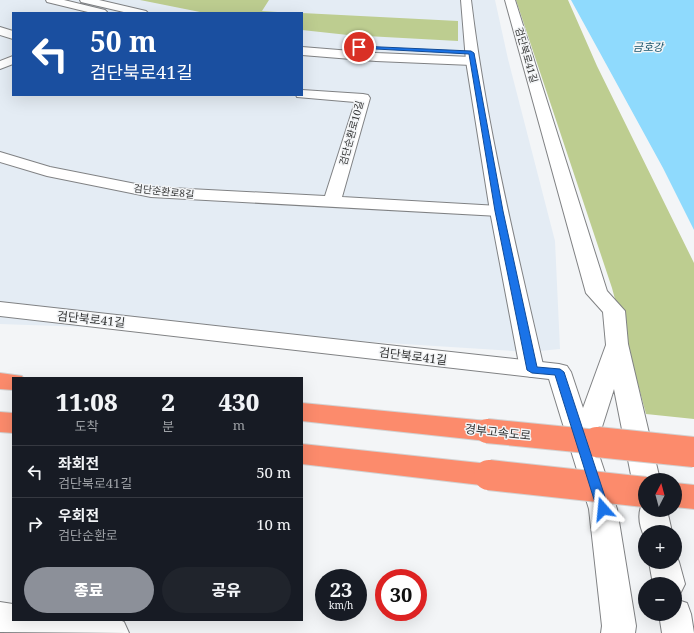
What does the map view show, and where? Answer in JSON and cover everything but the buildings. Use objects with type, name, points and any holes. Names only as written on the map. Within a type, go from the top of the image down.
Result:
[{"type":"highway","points":[[0,381],[12,382]]},
{"type":"highway","name":"경부고속도로","points":[[303,412],[694,452]]},
{"type":"highway","points":[[0,422],[12,424]]},
{"type":"highway","points":[[303,454],[638,491]]},
{"type":"highway","points":[[682,496],[694,497]]},
{"type":"street","points":[[51,0],[102,12]]},
{"type":"street","points":[[86,0],[138,12]]},
{"type":"street","points":[[466,0],[472,57],[499,211],[532,370]]},
{"type":"street","name":"검단북로41길","points":[[510,0],[597,293],[614,311],[617,344]]},
{"type":"street","points":[[0,31],[12,35]]},
{"type":"street","points":[[303,42],[472,57]]},
{"type":"street","points":[[303,51],[376,56],[472,57]]},
{"type":"street","points":[[0,65],[12,60]]},
{"type":"street","name":"검단순환로10길","points":[[303,94],[363,98],[332,202]]},
{"type":"street","name":"검단순환로8길","points":[[0,157],[47,171],[151,192],[499,211]]},
{"type":"street","name":"검단북로41길","points":[[0,309],[560,372],[603,509],[619,626],[618,633]]},
{"type":"street","points":[[583,446],[617,344]]},
{"type":"street","points":[[617,344],[645,473]]},
{"type":"street","points":[[0,617],[12,619]]},
{"type":"street","points":[[30,621],[112,633]]},
{"type":"street","points":[[676,621],[679,633]]},
{"type":"shaded area","points":[[0,0],[495,0],[508,59],[555,241],[560,349],[529,352],[199,331],[0,324]]},
{"type":"green space","points":[[140,0],[269,0],[262,11],[278,12],[200,12]]},
{"type":"green space","points":[[516,0],[568,0],[597,66],[694,263],[694,419],[646,414],[612,288]]},
{"type":"green space","points":[[303,13],[458,21],[458,41],[348,35],[303,30]]},
{"type":"water","name":"금호강","points":[[571,0],[694,0],[694,230],[663,168]]},
{"type":"route","points":[[359,47],[471,53],[499,211],[532,370],[560,372],[603,509]]}]
